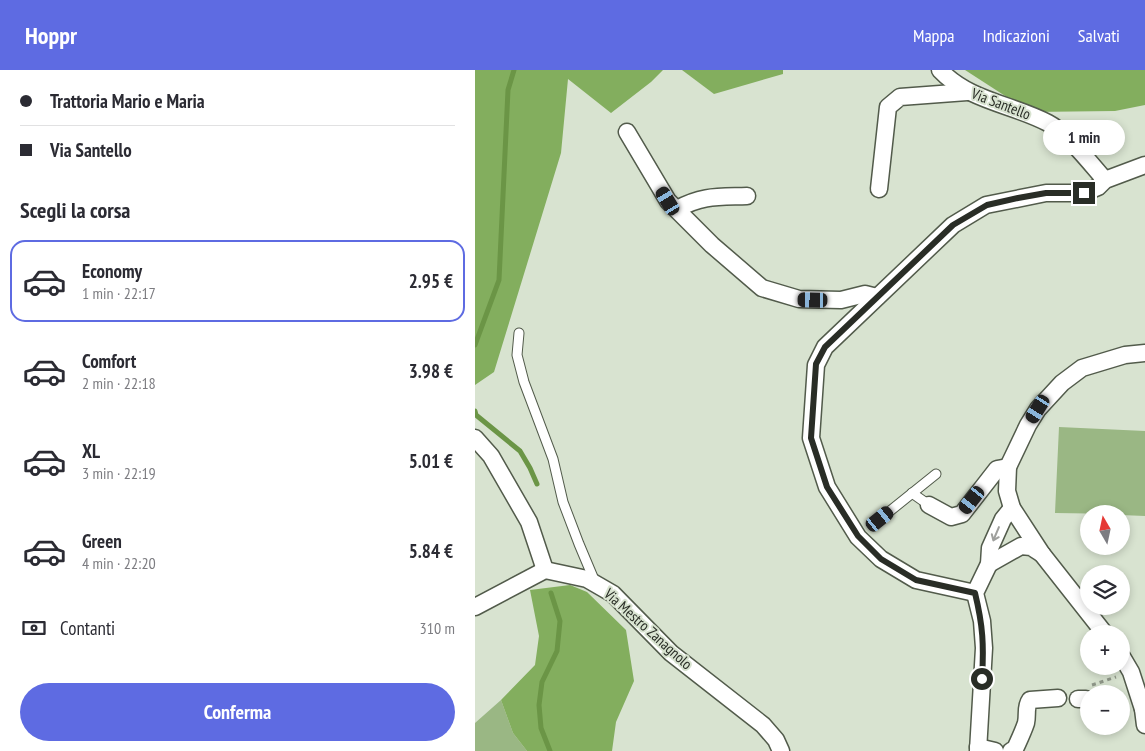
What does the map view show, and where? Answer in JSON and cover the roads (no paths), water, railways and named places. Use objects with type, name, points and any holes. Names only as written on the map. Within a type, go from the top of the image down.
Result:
[{"type":"street","name":"Via Santello","points":[[940,70],[967,92],[1050,124],[1075,146],[1105,180]]},
{"type":"street","points":[[879,189],[888,107],[899,97],[967,92]]},
{"type":"street","points":[[627,132],[668,201],[712,245],[762,288],[799,299],[841,300],[865,294],[877,297]]},
{"type":"street","points":[[975,593],[916,580],[881,559],[858,536],[827,487],[811,438],[816,364],[825,347],[953,225],[987,205],[1046,193],[1084,193],[1098,187],[1105,180],[1145,165]]},
{"type":"street","points":[[677,209],[693,200],[747,196]]},
{"type":"street","points":[[1098,625],[1042,554],[1011,508],[1007,490],[1007,467],[1038,409],[1062,383],[1082,368],[1125,355],[1145,353]]},
{"type":"street","points":[[475,438],[491,456],[529,522],[545,570],[475,607]]},
{"type":"street","points":[[929,505],[951,517],[962,514],[997,469],[1007,467]]},
{"type":"street","points":[[995,751],[978,749],[984,648],[982,621],[975,593],[989,564],[990,548],[1003,519],[1011,508]]},
{"type":"street","points":[[989,564],[1021,546],[1031,547],[1042,554]]},
{"type":"street","name":"Via Mestro Zanagnolo","points":[[545,570],[587,579],[613,594],[671,653],[763,725],[776,740],[781,751]]},
{"type":"street","points":[[1130,670],[1145,714]]},
{"type":"street","points":[[1011,751],[1015,749],[1023,731],[1026,720],[1026,705],[1030,700],[1058,698]]},
{"type":"lane","points":[[519,333],[517,354],[524,382],[553,459],[563,502],[575,536],[597,585]]},
{"type":"lane","points":[[880,519],[936,474]]},
{"type":"lane","points":[[912,493],[929,505]]},
{"type":"waterway","points":[[475,345],[499,280],[508,90],[514,70]]},
{"type":"waterway","points":[[475,411],[476,415],[520,451],[537,484]]},
{"type":"waterway","points":[[550,751],[541,728],[539,705],[542,682],[557,651],[560,621],[551,593]]}]
